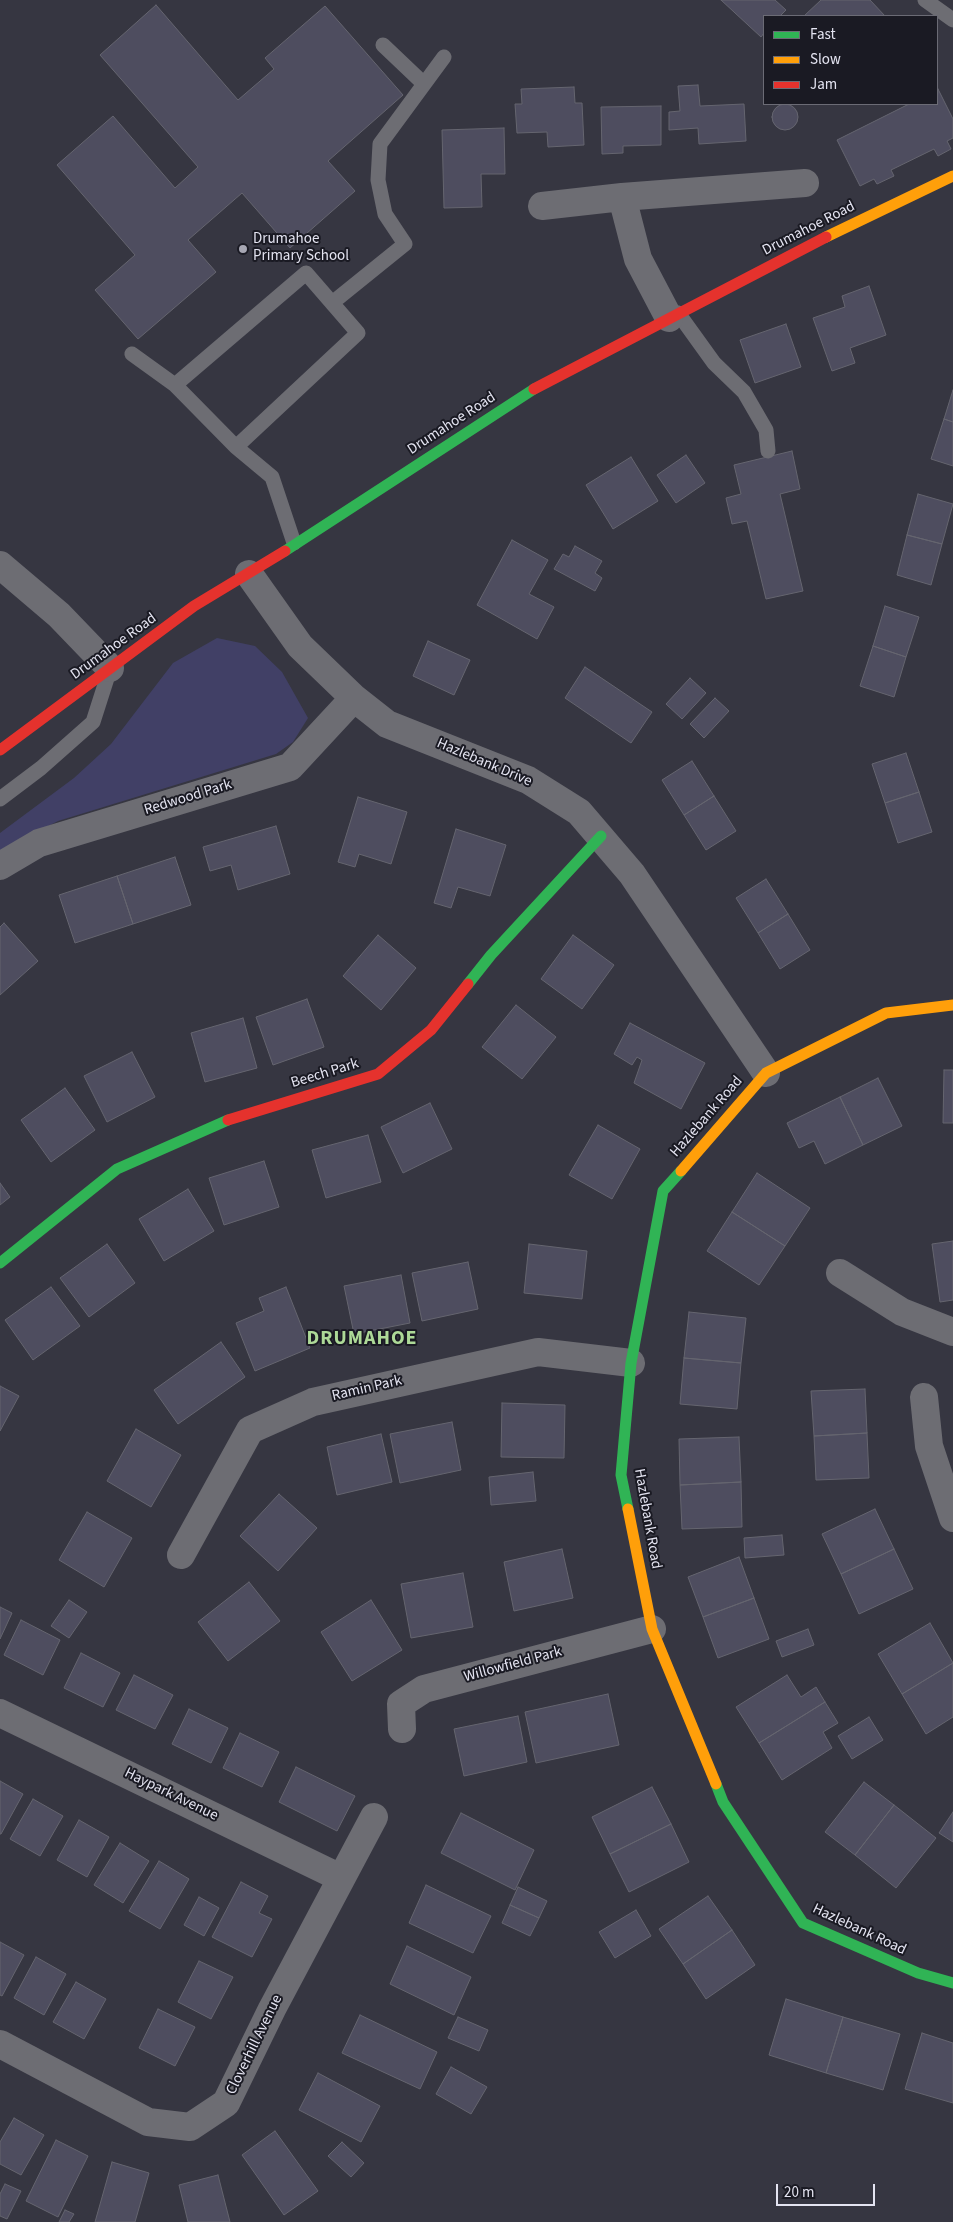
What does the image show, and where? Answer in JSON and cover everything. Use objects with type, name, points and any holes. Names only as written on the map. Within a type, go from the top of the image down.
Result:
[{"type":"street","name":"Drumahoe Road","points":[[0,750],[194,606],[249,574],[294,543],[542,384],[827,236],[953,176]]},
{"type":"street","points":[[542,206],[622,197],[805,183]]},
{"type":"street","points":[[622,197],[638,259],[674,315]]},
{"type":"street","points":[[0,565],[58,615],[110,668]]},
{"type":"street","name":"Hazlebank Drive","points":[[249,574],[300,646],[354,698],[387,724],[528,780],[579,812],[632,874],[766,1073]]},
{"type":"street","name":"Redwood Park","points":[[0,866],[38,843],[290,767],[354,698]]},
{"type":"street","name":"Beech Park","points":[[0,1263],[117,1169],[223,1122],[378,1074],[431,1030],[491,955],[601,836]]},
{"type":"street","name":"Hazlebank Road","points":[[953,1006],[886,1013],[766,1073],[663,1191],[631,1363],[621,1475],[652,1629],[723,1802],[803,1923],[918,1974],[953,1983]]},
{"type":"street","points":[[840,1273],[902,1312],[953,1332]]},
{"type":"street","name":"Ramin Park","points":[[181,1555],[250,1430],[313,1402],[538,1352],[631,1363]]},
{"type":"street","points":[[924,1397],[941,1444],[953,1518]]},
{"type":"street","name":"Willowfield Park","points":[[402,1729],[401,1704],[424,1689],[652,1629]]},
{"type":"street","name":"Haypark Avenue","points":[[0,1713],[341,1878]]},
{"type":"street","name":"Cloverhill Avenue","points":[[0,2044],[148,2122],[190,2127],[226,2103],[272,2009],[374,1817]]},
{"type":"lane","points":[[925,0],[953,20]]},
{"type":"lane","points":[[383,45],[424,84]]},
{"type":"lane","points":[[332,303],[405,244],[385,214],[378,180],[380,144],[444,56]]},
{"type":"lane","points":[[175,385],[306,273],[358,333],[236,447]]},
{"type":"lane","points":[[674,315],[714,363],[744,392],[766,430],[768,451]]},
{"type":"lane","points":[[132,354],[175,385],[236,447],[272,477],[294,543]]},
{"type":"lane","points":[[0,799],[41,768],[93,722],[110,668]]},
{"type":"shaded area","points":[[217,638],[255,646],[282,672],[308,718],[293,742],[276,754],[58,821],[0,851],[0,833],[74,778],[111,744],[173,663]]},
{"type":"building","points":[[721,0],[775,0],[786,10],[781,15],[763,15],[763,34],[761,37]]},
{"type":"building","points":[[821,0],[870,0],[884,15],[805,15]]},
{"type":"building","points":[[156,5],[238,100],[274,69],[265,58],[325,6],[403,95],[328,161],[355,191],[290,248],[242,193],[188,240],[216,272],[138,339],[95,290],[135,255],[57,165],[113,116],[175,188],[198,167],[100,55]]},
{"type":"building","points":[[698,85],[700,106],[744,104],[746,141],[699,144],[698,128],[669,130],[669,112],[680,111],[678,86]]},
{"type":"building","points":[[574,87],[575,103],[582,103],[584,145],[548,147],[547,132],[517,133],[515,104],[522,104],[521,89]]},
{"type":"building","points":[[938,89],[953,119],[953,138],[947,141],[951,149],[938,156],[934,149],[891,170],[894,176],[877,184],[874,179],[860,186],[837,140],[907,105],[938,105]]},
{"type":"building","points":[[780,105],[790,105],[797,112],[797,122],[790,129],[780,129],[773,122],[773,112]]},
{"type":"building","points":[[661,106],[661,145],[623,146],[623,153],[602,154],[601,107]]},
{"type":"building","points":[[504,128],[505,174],[481,174],[482,207],[444,208],[442,130]]},
{"type":"building","points":[[869,286],[886,335],[850,348],[855,363],[832,371],[813,318],[845,307],[842,296]]},
{"type":"building","points":[[786,324],[801,367],[755,383],[740,340]]},
{"type":"building","points":[[953,390],[953,422],[944,419]]},
{"type":"building","points":[[944,419],[953,422],[953,466],[931,459]]},
{"type":"building","points":[[792,451],[800,489],[780,494],[803,591],[766,599],[747,521],[732,524],[726,498],[741,494],[734,465]]},
{"type":"building","points":[[686,455],[705,483],[676,503],[657,475]]},
{"type":"building","points":[[631,457],[658,501],[613,529],[586,485]]},
{"type":"building","points":[[918,494],[953,504],[942,544],[907,535]]},
{"type":"building","points":[[907,535],[942,544],[931,585],[897,575]]},
{"type":"building","points":[[512,540],[548,560],[529,594],[554,607],[537,639],[477,605]]},
{"type":"building","points":[[575,546],[602,561],[595,573],[602,578],[595,591],[554,569],[563,554],[569,557]]},
{"type":"building","points":[[885,606],[919,617],[906,657],[873,646]]},
{"type":"building","points":[[428,641],[470,660],[454,695],[413,676]]},
{"type":"building","points":[[873,646],[906,657],[894,697],[860,686]]},
{"type":"building","points":[[585,667],[652,712],[631,743],[565,698]]},
{"type":"building","points":[[690,678],[706,693],[682,719],[666,704]]},
{"type":"building","points":[[715,698],[729,711],[704,738],[690,724]]},
{"type":"building","points":[[906,753],[919,792],[885,803],[872,764]]},
{"type":"building","points":[[692,761],[714,796],[684,815],[662,780]]},
{"type":"building","points":[[919,792],[932,832],[898,843],[885,803]]},
{"type":"building","points":[[714,796],[736,831],[706,850],[684,815]]},
{"type":"building","points":[[358,797],[407,812],[391,864],[359,854],[355,867],[338,862]]},
{"type":"building","points":[[276,826],[290,874],[238,890],[231,865],[210,871],[203,847]]},
{"type":"building","points":[[456,829],[506,845],[490,896],[458,887],[451,908],[434,903]]},
{"type":"building","points":[[175,857],[191,905],[133,924],[117,876]]},
{"type":"building","points":[[117,876],[133,924],[75,943],[59,895]]},
{"type":"building","points":[[766,879],[788,914],[758,933],[736,898]]},
{"type":"building","points":[[788,914],[810,950],[780,969],[758,933]]},
{"type":"building","points":[[4,923],[38,961],[0,995],[0,927]]},
{"type":"building","points":[[378,935],[416,968],[381,1010],[343,976]]},
{"type":"building","points":[[573,935],[614,965],[582,1009],[541,979]]},
{"type":"building","points":[[307,999],[324,1047],[273,1065],[256,1017]]},
{"type":"building","points":[[516,1005],[556,1037],[522,1079],[482,1047]]},
{"type":"building","points":[[243,1018],[257,1068],[205,1082],[191,1033]]},
{"type":"building","points":[[630,1023],[705,1063],[681,1109],[634,1083],[642,1060],[637,1057],[632,1065],[614,1054]]},
{"type":"building","points":[[132,1052],[155,1097],[107,1122],[84,1076]]},
{"type":"building","points":[[944,1070],[953,1070],[953,1123],[943,1123]]},
{"type":"building","points":[[878,1078],[902,1126],[863,1145],[840,1097]]},
{"type":"building","points":[[65,1088],[95,1130],[51,1162],[21,1120]]},
{"type":"building","points":[[840,1097],[863,1145],[825,1164],[814,1141],[799,1148],[787,1123]]},
{"type":"building","points":[[430,1103],[452,1149],[403,1173],[381,1127]]},
{"type":"building","points":[[598,1125],[640,1149],[612,1199],[569,1175]]},
{"type":"building","points":[[368,1135],[381,1182],[326,1198],[312,1150]]},
{"type":"building","points":[[264,1161],[279,1207],[224,1225],[209,1178]]},
{"type":"building","points":[[757,1173],[810,1208],[785,1246],[732,1212]]},
{"type":"building","points":[[0,1183],[10,1197],[0,1205]]},
{"type":"building","points":[[188,1189],[214,1231],[164,1261],[139,1219]]},
{"type":"building","points":[[732,1212],[785,1246],[759,1285],[707,1251]]},
{"type":"building","points":[[953,1241],[953,1300],[940,1302],[932,1244]]},
{"type":"building","points":[[107,1244],[135,1283],[89,1317],[60,1278]]},
{"type":"building","points":[[529,1244],[587,1251],[582,1299],[524,1293]]},
{"type":"building","points":[[468,1262],[478,1309],[422,1321],[412,1273]]},
{"type":"building","points":[[401,1275],[410,1323],[354,1334],[344,1286]]},
{"type":"building","points":[[51,1287],[80,1326],[33,1360],[5,1320]]},
{"type":"building","points":[[286,1287],[310,1348],[255,1371],[236,1323],[264,1311],[259,1298]]},
{"type":"building","points":[[689,1312],[746,1318],[741,1363],[684,1358]]},
{"type":"building","points":[[221,1342],[245,1377],[178,1424],[154,1390]]},
{"type":"building","points":[[684,1358],[741,1363],[737,1409],[680,1404]]},
{"type":"building","points":[[0,1386],[19,1396],[0,1431]]},
{"type":"building","points":[[865,1389],[867,1433],[814,1436],[811,1391]]},
{"type":"building","points":[[502,1403],[565,1405],[564,1458],[501,1457]]},
{"type":"building","points":[[452,1422],[461,1470],[400,1483],[390,1434]]},
{"type":"building","points":[[136,1429],[181,1455],[151,1507],[107,1481]]},
{"type":"building","points":[[867,1433],[869,1478],[816,1480],[814,1436]]},
{"type":"building","points":[[381,1434],[392,1482],[337,1495],[327,1447]]},
{"type":"building","points":[[739,1437],[741,1482],[680,1485],[679,1439]]},
{"type":"building","points":[[533,1472],[536,1501],[491,1505],[489,1477]]},
{"type":"building","points":[[741,1482],[742,1527],[682,1529],[680,1485]]},
{"type":"building","points":[[279,1494],[317,1528],[278,1571],[240,1536]]},
{"type":"building","points":[[875,1509],[894,1549],[841,1574],[822,1534]]},
{"type":"building","points":[[87,1512],[132,1538],[104,1587],[59,1560]]},
{"type":"building","points":[[782,1535],[784,1555],[745,1558],[744,1538]]},
{"type":"building","points":[[562,1549],[573,1598],[514,1611],[504,1562]]},
{"type":"building","points":[[894,1549],[913,1589],[859,1614],[841,1574]]},
{"type":"building","points":[[739,1557],[754,1598],[703,1617],[688,1577]]},
{"type":"building","points":[[463,1573],[473,1627],[411,1638],[401,1584]]},
{"type":"building","points":[[249,1582],[280,1621],[228,1661],[198,1622]]},
{"type":"building","points":[[754,1598],[769,1639],[718,1658],[703,1617]]},
{"type":"building","points":[[69,1600],[87,1612],[69,1638],[51,1626]]},
{"type":"building","points":[[371,1600],[402,1650],[352,1681],[321,1632]]},
{"type":"building","points":[[0,1607],[12,1613],[0,1639]]},
{"type":"building","points":[[21,1620],[60,1640],[43,1675],[4,1655]]},
{"type":"building","points":[[930,1623],[953,1663],[902,1694],[878,1654]]},
{"type":"building","points":[[808,1629],[814,1645],[782,1657],[776,1641]]},
{"type":"building","points":[[81,1653],[120,1673],[103,1707],[64,1688]]},
{"type":"building","points":[[953,1663],[953,1717],[926,1734],[902,1694]]},
{"type":"building","points":[[134,1675],[173,1695],[155,1729],[116,1710]]},
{"type":"building","points":[[787,1675],[801,1697],[816,1687],[825,1702],[759,1743],[736,1707]]},
{"type":"building","points":[[608,1694],[619,1745],[536,1763],[525,1712]]},
{"type":"building","points":[[825,1702],[838,1723],[823,1732],[832,1748],[782,1780],[759,1743]]},
{"type":"building","points":[[189,1709],[228,1728],[211,1763],[172,1744]]},
{"type":"building","points":[[518,1716],[527,1762],[464,1776],[454,1729]]},
{"type":"building","points":[[869,1717],[883,1740],[852,1759],[838,1736]]},
{"type":"building","points":[[240,1733],[279,1752],[262,1787],[223,1768]]},
{"type":"building","points":[[296,1767],[355,1796],[337,1831],[279,1802]]},
{"type":"building","points":[[0,1781],[23,1794],[1,1834],[0,1834]]},
{"type":"building","points":[[864,1782],[894,1805],[855,1855],[825,1832]]},
{"type":"building","points":[[652,1787],[671,1824],[610,1854],[592,1817]]},
{"type":"building","points":[[33,1799],[63,1816],[40,1856],[10,1839]]},
{"type":"building","points":[[894,1805],[936,1838],[896,1888],[855,1855]]},
{"type":"building","points":[[953,1812],[953,1842],[939,1833]]},
{"type":"building","points":[[461,1813],[534,1850],[515,1890],[441,1853]]},
{"type":"building","points":[[79,1820],[109,1837],[87,1877],[57,1860]]},
{"type":"building","points":[[671,1824],[689,1862],[629,1892],[610,1854]]},
{"type":"building","points":[[120,1843],[149,1861],[123,1903],[94,1885]]},
{"type":"building","points":[[159,1861],[189,1879],[160,1929],[129,1911]]},
{"type":"building","points":[[241,1882],[268,1896],[259,1913],[272,1919],[252,1957],[212,1937]]},
{"type":"building","points":[[426,1885],[491,1916],[473,1953],[409,1923]]},
{"type":"building","points":[[518,1887],[547,1901],[539,1918],[510,1905]]},
{"type":"building","points":[[708,1896],[732,1930],[683,1964],[659,1929]]},
{"type":"building","points":[[199,1897],[219,1908],[204,1936],[184,1925]]},
{"type":"building","points":[[510,1905],[539,1918],[530,1936],[502,1923]]},
{"type":"building","points":[[636,1910],[651,1936],[615,1958],[599,1932]]},
{"type":"building","points":[[732,1930],[755,1965],[706,1999],[683,1964]]},
{"type":"building","points":[[0,1942],[24,1955],[2,1996],[0,1995]]},
{"type":"building","points":[[407,1946],[471,1977],[454,2015],[390,1984]]},
{"type":"building","points":[[36,1957],[66,1974],[44,2015],[14,1998]]},
{"type":"building","points":[[199,1961],[233,1977],[211,2019],[178,2002]]},
{"type":"building","points":[[76,1982],[106,1999],[84,2039],[53,2022]]},
{"type":"building","points":[[786,1999],[843,2017],[826,2073],[769,2055]]},
{"type":"building","points":[[158,2009],[195,2027],[175,2066],[139,2048]]},
{"type":"building","points":[[360,2015],[437,2052],[420,2089],[342,2053]]},
{"type":"building","points":[[458,2017],[488,2030],[479,2051],[448,2038]]},
{"type":"building","points":[[843,2017],[900,2034],[883,2090],[826,2073]]},
{"type":"building","points":[[922,2033],[953,2043],[953,2103],[905,2089]]},
{"type":"building","points":[[451,2067],[487,2087],[471,2114],[436,2094]]},
{"type":"building","points":[[318,2073],[380,2106],[361,2142],[299,2110]]},
{"type":"building","points":[[14,2118],[44,2135],[21,2175],[0,2164],[0,2142]]},
{"type":"building","points":[[275,2131],[318,2191],[284,2215],[242,2155]]},
{"type":"building","points":[[56,2140],[88,2156],[58,2217],[26,2201]]},
{"type":"building","points":[[342,2142],[364,2163],[351,2177],[328,2156]]},
{"type":"building","points":[[112,2162],[149,2173],[135,2222],[95,2222]]},
{"type":"building","points":[[218,2175],[230,2222],[188,2222],[179,2185]]},
{"type":"building","points":[[5,2184],[21,2191],[7,2219],[0,2216],[0,2194]]},
{"type":"building","points":[[65,2210],[74,2214],[69,2222],[59,2222]]},
{"type":"traffic: fast","points":[[285,551],[534,389]]},
{"type":"traffic: fast","points":[[468,984],[491,955],[601,836]]},
{"type":"traffic: fast","points":[[0,1263],[117,1169],[228,1120]]},
{"type":"traffic: fast","points":[[628,1509],[621,1475],[631,1363],[663,1191],[681,1171]]},
{"type":"traffic: fast","points":[[716,1784],[723,1802],[803,1923],[918,1973],[953,1983]]},
{"type":"traffic: slow","points":[[826,237],[953,176]]},
{"type":"traffic: slow","points":[[681,1171],[766,1073],[886,1013],[953,1005]]},
{"type":"traffic: slow","points":[[628,1509],[652,1629],[716,1784]]},
{"type":"traffic: jam","points":[[534,389],[826,237]]},
{"type":"traffic: jam","points":[[0,750],[194,606],[285,551]]},
{"type":"traffic: jam","points":[[228,1120],[378,1074],[431,1030],[468,984]]},
{"type":"place","name":"Drumahoe Primary School","points":[[243,249]]},
{"type":"district","name":"DRUMAHOE","points":[[362,1340]]}]
